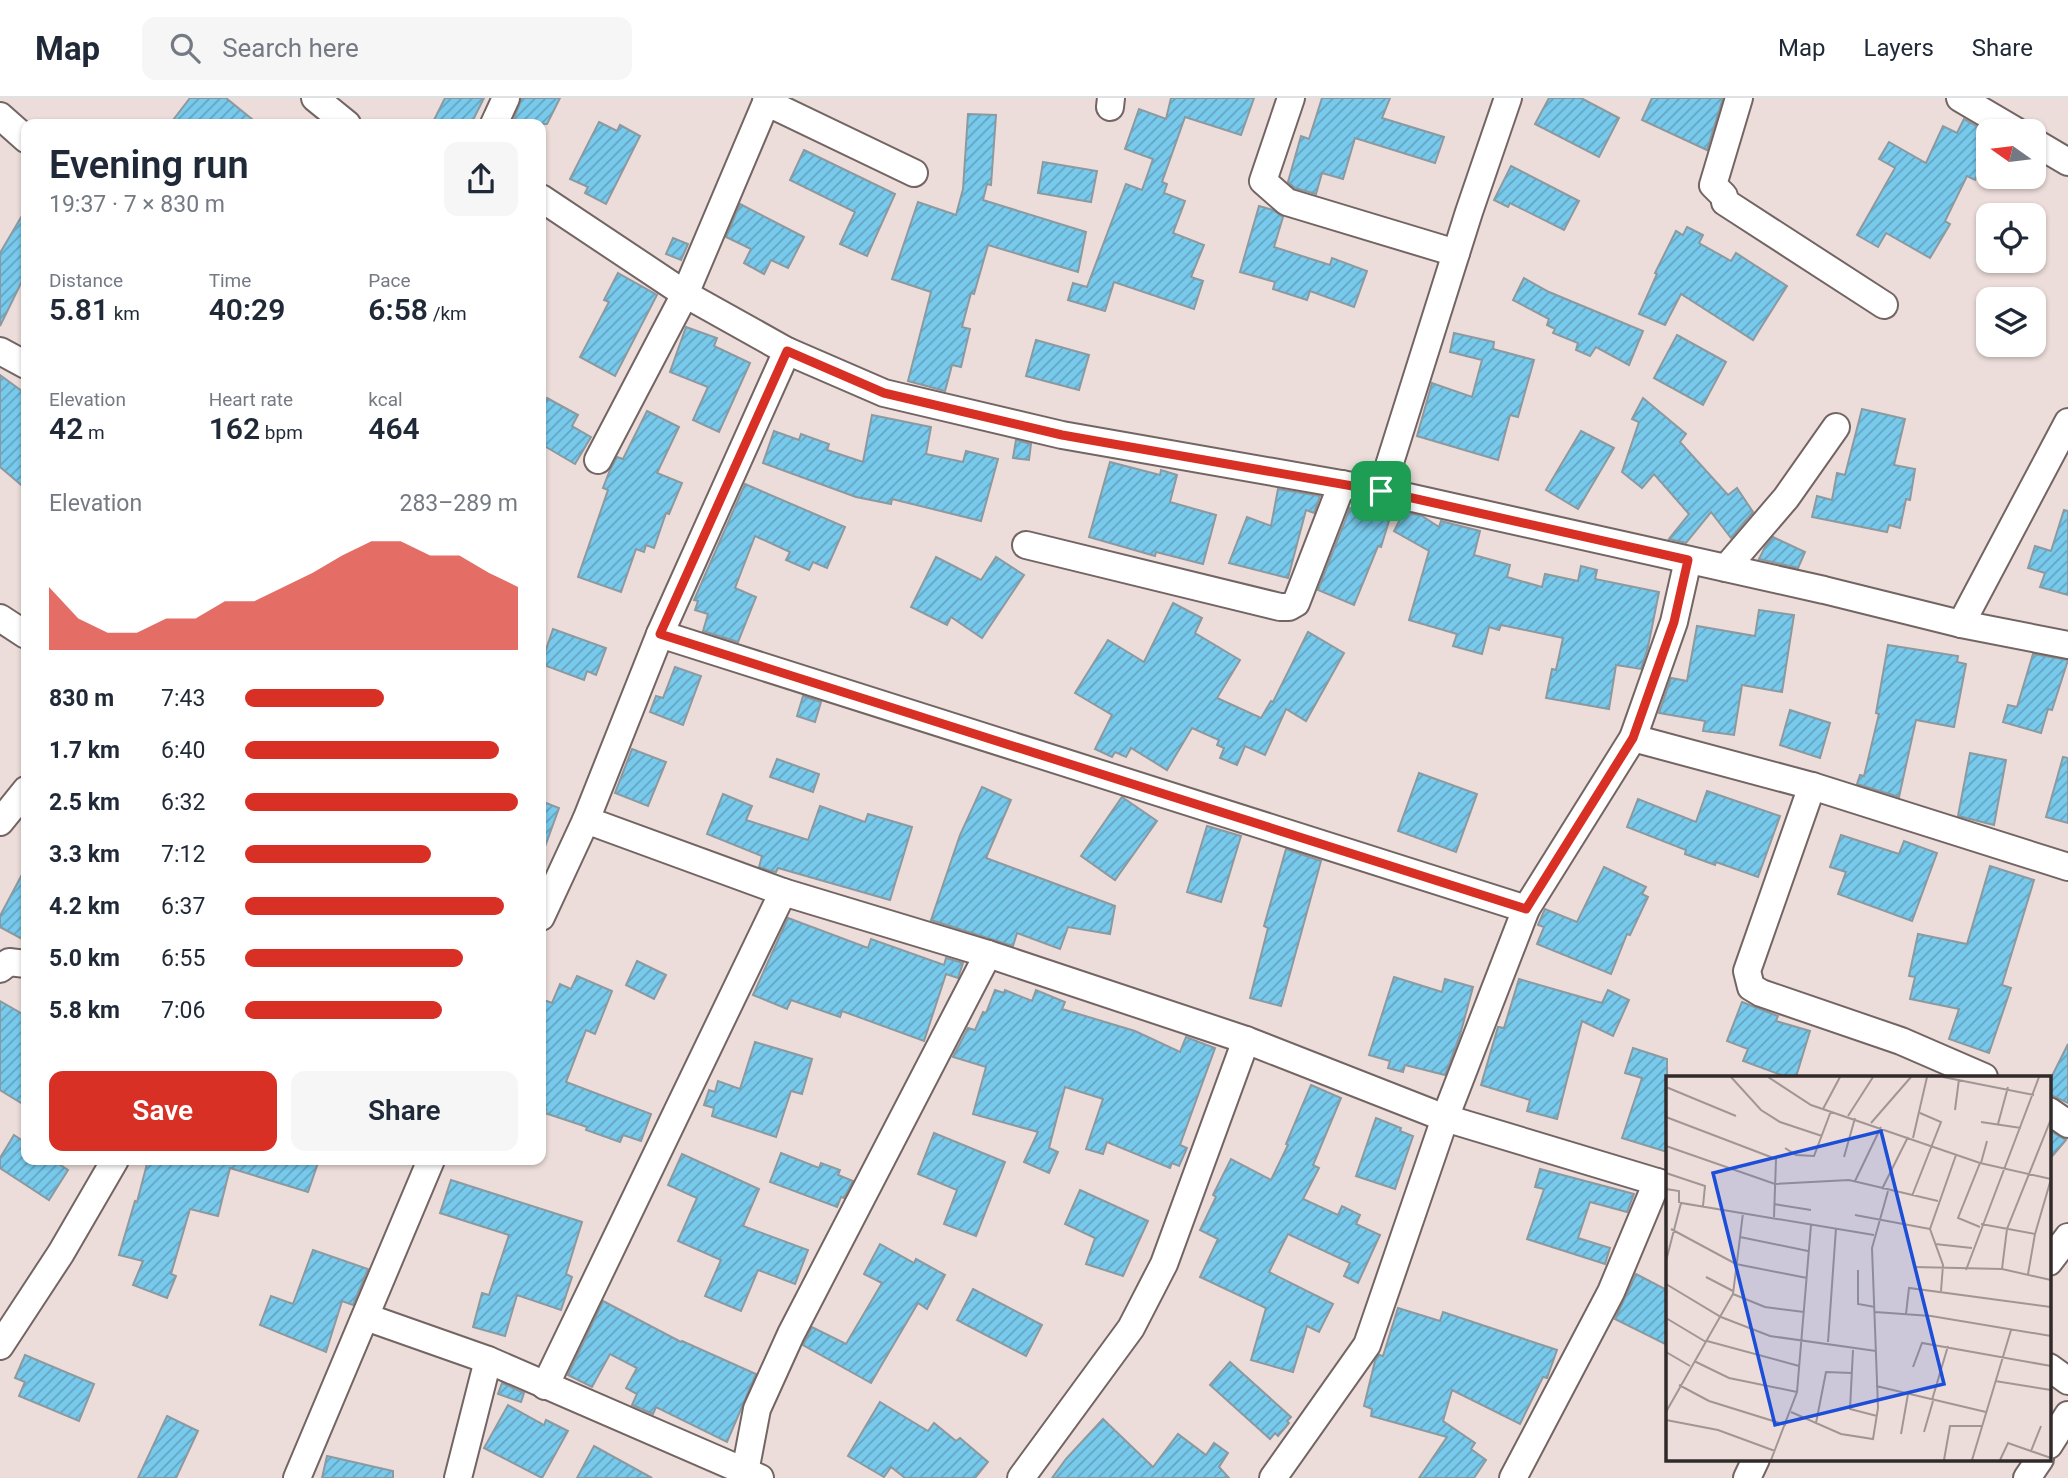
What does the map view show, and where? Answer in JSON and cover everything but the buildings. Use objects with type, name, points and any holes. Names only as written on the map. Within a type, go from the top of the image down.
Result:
[{"type":"street","points":[[315,98],[341,119]]},
{"type":"street","points":[[496,119],[506,98]]},
{"type":"street","points":[[1291,98],[1263,181],[1287,202],[1456,253]]},
{"type":"street","points":[[1381,491],[1508,98]]},
{"type":"street","points":[[1739,98],[1713,185],[1724,196],[1725,202],[1884,305]]},
{"type":"street","points":[[1960,98],[1996,119]]},
{"type":"street","points":[[598,460],[685,294],[767,100],[914,173]]},
{"type":"street","points":[[0,116],[21,135]]},
{"type":"street","points":[[2046,149],[2068,162]]},
{"type":"street","points":[[546,201],[685,294],[787,351],[884,393],[1062,435],[1381,491],[1961,624],[2068,645]]},
{"type":"street","points":[[0,351],[21,362]]},
{"type":"street","points":[[546,906],[586,820],[660,634],[787,351]]},
{"type":"street","points":[[1961,624],[2068,422]]},
{"type":"street","points":[[1726,568],[1786,498],[1836,427]]},
{"type":"street","points":[[1026,545],[1289,607],[1296,603],[1342,484]]},
{"type":"street","points":[[1273,1478],[1367,1345],[1444,1118],[1526,909],[1633,738],[1674,622],[1688,560]]},
{"type":"street","points":[[0,618],[21,632]]},
{"type":"street","points":[[660,634],[1526,909]]},
{"type":"street","points":[[1633,738],[1812,786],[2068,867]]},
{"type":"street","points":[[1812,786],[1747,971],[1751,987],[1901,1041],[1982,1076]]},
{"type":"street","points":[[0,822],[21,796]]},
{"type":"street","points":[[586,820],[783,892],[988,954],[1246,1040],[1444,1118],[1662,1183],[1611,1292],[1513,1478]]},
{"type":"street","points":[[545,1386],[783,892]]},
{"type":"street","points":[[366,1317],[488,1360],[748,1476],[757,1409],[791,1334],[988,954]]},
{"type":"street","points":[[0,969],[9,962],[21,963]]},
{"type":"street","points":[[1021,1478],[1131,1328],[1164,1264],[1246,1040]]},
{"type":"street","points":[[2050,1112],[2068,1124]]},
{"type":"street","points":[[0,1346],[61,1252],[112,1165]]},
{"type":"street","points":[[297,1478],[429,1165]]},
{"type":"street","points":[[2050,1261],[2068,1237]]},
{"type":"street","points":[[458,1478],[488,1360]]},
{"type":"street","points":[[2050,1368],[2068,1381]]},
{"type":"street","points":[[2050,1443],[2068,1415]]},
{"type":"street","points":[[1747,1478],[1756,1460]]},
{"type":"street","points":[[2027,1478],[2039,1460]]},
{"type":"route","points":[[787,351],[884,393],[1062,435],[1381,491],[1688,560],[1674,622],[1633,738],[1526,909],[660,634],[787,351]]}]
